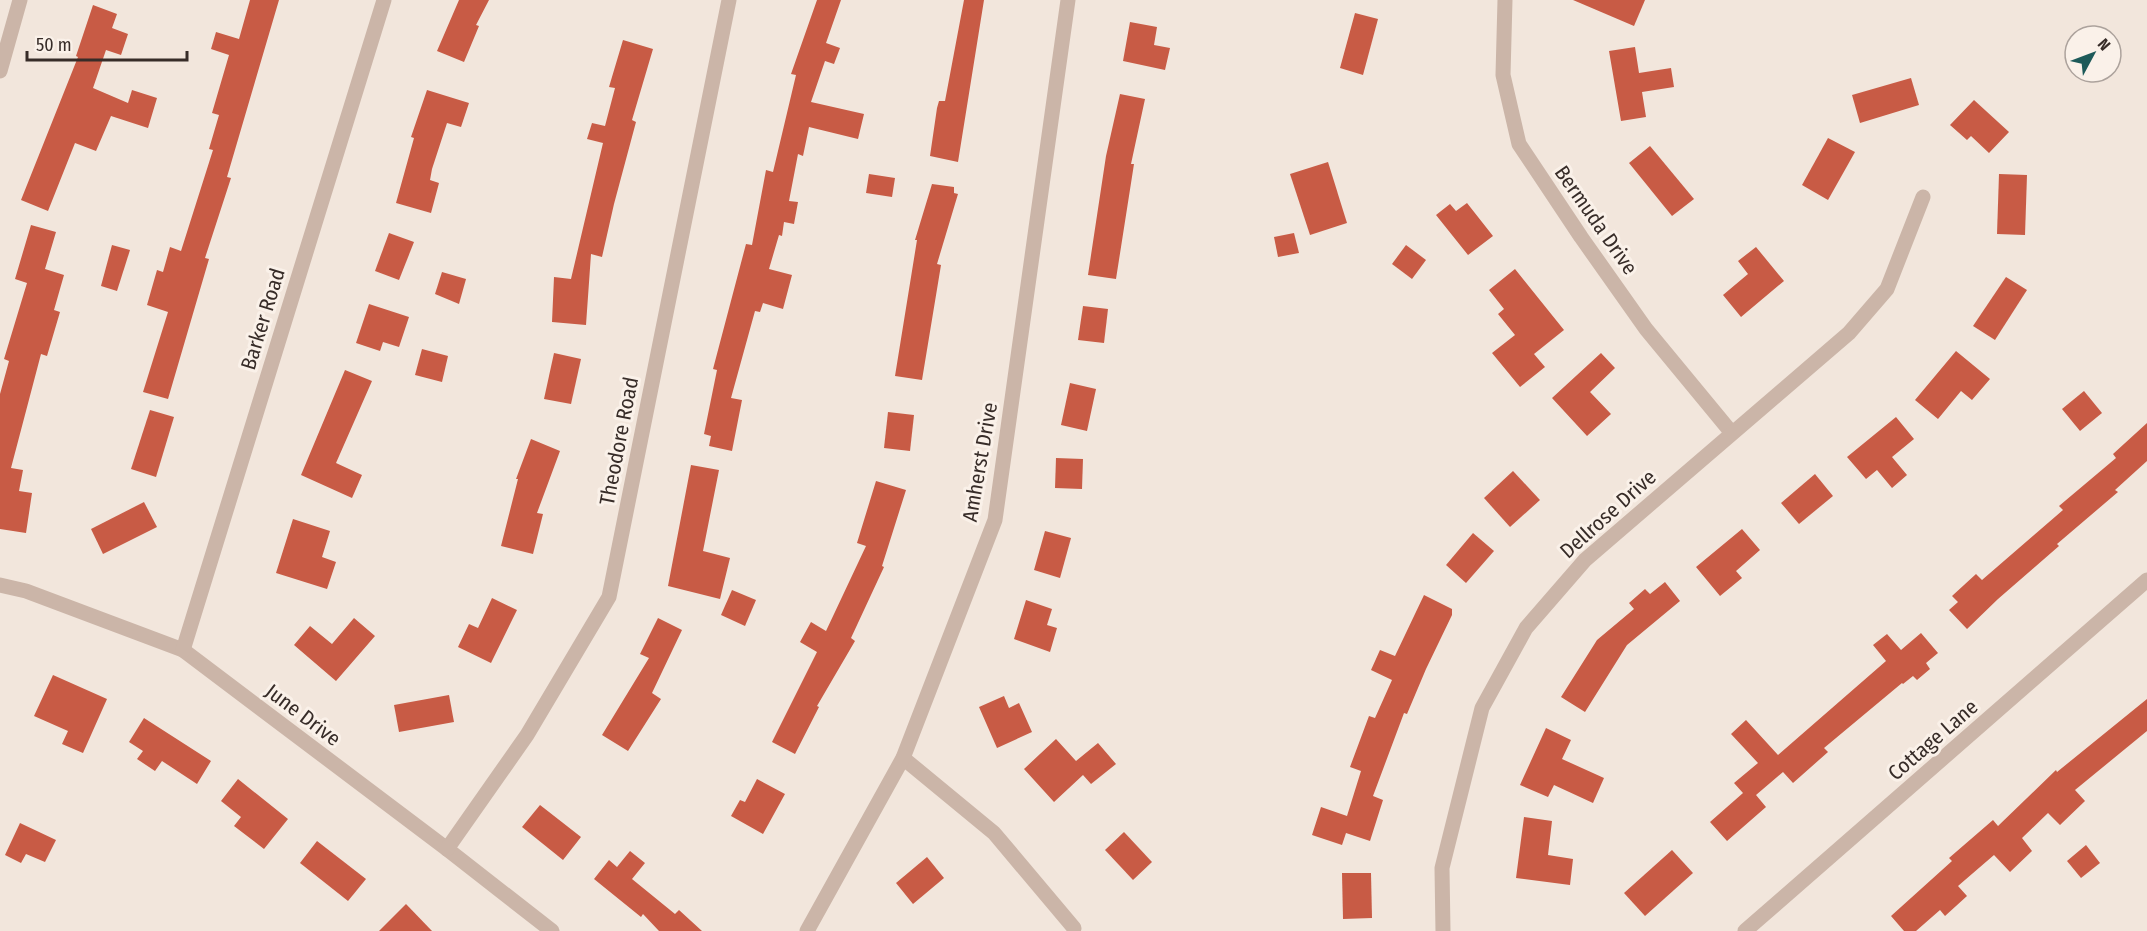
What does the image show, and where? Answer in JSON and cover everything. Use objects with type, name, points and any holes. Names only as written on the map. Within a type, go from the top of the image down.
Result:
[{"type":"street","points":[[0,70],[20,0]]},
{"type":"street","name":"Barker Road","points":[[183,650],[384,0]]},
{"type":"street","name":"Theodore Road","points":[[447,849],[526,735],[609,597],[729,0]]},
{"type":"street","name":"Amherst Drive","points":[[807,931],[903,758],[995,520],[1068,0]]},
{"type":"street","name":"Bermuda Drive","points":[[1505,0],[1503,75],[1519,144],[1646,329],[1731,432]]},
{"type":"street","name":"Dellrose Drive","points":[[1443,931],[1442,868],[1482,708],[1526,628],[1585,560],[1731,432],[1849,333],[1887,289],[1923,197]]},
{"type":"street","name":"Cottage Lane","points":[[1745,931],[2147,580]]},
{"type":"street","name":"June Drive","points":[[0,585],[26,591],[183,650],[552,931]]},
{"type":"street","points":[[903,758],[994,833],[1074,928]]},
{"type":"building","points":[[250,0],[279,0],[227,177],[231,178],[205,258],[209,259],[168,399],[143,392],[168,312],[147,305],[157,270],[163,272],[170,247],[181,251],[213,150],[209,149],[219,115],[212,113],[229,55],[211,49],[216,32],[239,39]]},
{"type":"building","points":[[459,0],[489,0],[476,25],[479,26],[464,62],[437,51]]},
{"type":"building","points":[[817,0],[841,0],[826,43],[840,48],[834,64],[825,61],[811,102],[864,114],[858,139],[809,127],[803,156],[798,154],[789,201],[798,202],[794,224],[784,222],[782,236],[779,235],[769,269],[792,275],[783,309],[763,303],[760,312],[755,311],[731,398],[742,400],[732,451],[709,446],[711,436],[704,434],[717,370],[713,369],[746,244],[752,245],[766,170],[773,172],[796,75],[791,74]]},
{"type":"building","points":[[964,0],[984,0],[958,162],[930,156],[937,108],[939,101],[945,101]]},
{"type":"building","points":[[1573,0],[1645,0],[1634,26]]},
{"type":"building","points":[[93,5],[117,14],[112,28],[128,34],[121,55],[106,50],[93,88],[128,103],[132,90],[157,98],[148,128],[111,116],[96,151],[75,143],[48,211],[21,200],[78,57],[76,56]]},
{"type":"building","points":[[1355,13],[1378,19],[1363,75],[1340,68]]},
{"type":"building","points":[[1130,22],[1157,27],[1154,45],[1170,48],[1165,70],[1123,61]]},
{"type":"building","points":[[623,40],[653,49],[632,120],[636,122],[602,257],[591,254],[586,325],[552,322],[554,277],[571,279],[603,143],[587,139],[592,123],[605,126],[615,88],[609,87]]},
{"type":"building","points":[[1635,47],[1639,73],[1671,68],[1674,87],[1642,92],[1646,117],[1621,121],[1609,51]]},
{"type":"building","points":[[1911,78],[1919,105],[1860,123],[1852,95]]},
{"type":"building","points":[[427,90],[469,103],[461,127],[447,123],[430,180],[439,183],[431,213],[396,203],[414,138],[411,137]]},
{"type":"building","points":[[1120,94],[1145,99],[1131,164],[1134,164],[1116,279],[1088,275],[1106,156]]},
{"type":"building","points":[[1974,100],[2009,132],[1989,153],[1971,136],[1967,140],[1950,125]]},
{"type":"building","points":[[1828,138],[1855,152],[1828,200],[1802,185]]},
{"type":"building","points":[[1650,146],[1694,199],[1672,216],[1629,163]]},
{"type":"building","points":[[1328,162],[1347,223],[1310,235],[1290,174]]},
{"type":"building","points":[[869,174],[895,178],[892,197],[866,193]]},
{"type":"building","points":[[1999,174],[2027,175],[2025,235],[1997,234]]},
{"type":"building","points":[[932,184],[954,187],[954,193],[958,194],[937,264],[941,265],[922,380],[895,376],[917,240],[915,240]]},
{"type":"building","points":[[1467,203],[1493,236],[1468,255],[1436,215],[1450,204],[1456,211]]},
{"type":"building","points":[[31,225],[56,232],[45,269],[64,275],[54,310],[60,312],[47,356],[41,354],[11,468],[23,470],[19,491],[32,493],[26,533],[0,529],[0,394],[9,361],[4,359],[27,283],[15,279]]},
{"type":"building","points":[[389,233],[414,242],[399,280],[375,271]]},
{"type":"building","points":[[1294,233],[1299,253],[1278,257],[1274,237]]},
{"type":"building","points":[[112,245],[130,250],[117,291],[101,286]]},
{"type":"building","points":[[1406,245],[1426,260],[1412,279],[1392,264]]},
{"type":"building","points":[[1756,247],[1784,281],[1741,317],[1723,295],[1748,274],[1738,261]]},
{"type":"building","points":[[1515,269],[1564,330],[1534,354],[1545,367],[1520,387],[1492,353],[1515,335],[1498,314],[1504,309],[1489,290]]},
{"type":"building","points":[[442,272],[466,279],[459,304],[435,294]]},
{"type":"building","points":[[2006,277],[2027,290],[1995,340],[1973,326]]},
{"type":"building","points":[[369,304],[409,317],[399,347],[383,342],[380,351],[356,343]]},
{"type":"building","points":[[1083,306],[1108,309],[1104,343],[1078,340]]},
{"type":"building","points":[[422,349],[448,356],[442,382],[415,375]]},
{"type":"building","points":[[1956,351],[1990,379],[1972,400],[1961,391],[1938,419],[1915,400]]},
{"type":"building","points":[[554,353],[581,359],[571,404],[544,399]]},
{"type":"building","points":[[1601,353],[1615,368],[1590,392],[1611,414],[1587,436],[1552,398]]},
{"type":"building","points":[[345,370],[372,381],[336,463],[362,475],[352,498],[301,475]]},
{"type":"building","points":[[1070,383],[1096,389],[1087,431],[1061,425]]},
{"type":"building","points":[[2084,391],[2102,413],[2080,431],[2062,409]]},
{"type":"building","points":[[150,410],[174,417],[156,477],[131,469]]},
{"type":"building","points":[[888,412],[914,415],[910,451],[884,448]]},
{"type":"building","points":[[1896,417],[1914,439],[1892,457],[1907,475],[1892,488],[1877,470],[1866,479],[1847,457]]},
{"type":"building","points":[[2147,423],[2147,461],[2115,490],[2118,492],[2057,544],[2059,546],[1967,629],[1949,610],[1958,602],[1952,596],[1976,574],[1982,580],[2063,510],[2059,506],[2116,458],[2113,454]]},
{"type":"building","points":[[531,439],[560,451],[537,513],[543,514],[533,554],[501,546],[518,479],[516,479]]},
{"type":"building","points":[[1056,458],[1083,459],[1082,489],[1055,488]]},
{"type":"building","points":[[691,465],[719,470],[703,551],[730,558],[720,599],[668,586]]},
{"type":"building","points":[[1513,471],[1540,500],[1510,527],[1484,498]]},
{"type":"building","points":[[1815,474],[1833,496],[1799,524],[1781,503]]},
{"type":"building","points":[[876,481],[906,490],[882,566],[884,567],[851,638],[855,641],[817,706],[819,707],[795,754],[772,742],[817,652],[800,642],[811,622],[826,631],[866,546],[857,543]]},
{"type":"building","points":[[144,502],[157,527],[103,554],[91,529]]},
{"type":"building","points":[[293,519],[330,531],[322,557],[336,562],[327,589],[276,573]]},
{"type":"building","points":[[1742,529],[1760,550],[1736,571],[1742,578],[1720,596],[1696,567]]},
{"type":"building","points":[[1045,531],[1071,538],[1060,578],[1034,570]]},
{"type":"building","points":[[1473,533],[1494,551],[1466,583],[1446,565]]},
{"type":"building","points":[[1665,582],[1680,601],[1627,645],[1585,712],[1561,697],[1597,640],[1634,609],[1629,603],[1645,589],[1650,594]]},
{"type":"building","points":[[732,590],[756,600],[745,626],[721,615]]},
{"type":"building","points":[[1424,595],[1452,609],[1452,615],[1407,714],[1404,713],[1373,796],[1383,800],[1370,841],[1346,833],[1342,845],[1312,835],[1321,807],[1347,816],[1361,771],[1350,767],[1369,716],[1375,718],[1392,680],[1371,670],[1380,650],[1395,656]]},
{"type":"building","points":[[492,598],[517,610],[491,663],[458,647],[469,624],[478,628]]},
{"type":"building","points":[[1026,600],[1052,609],[1047,625],[1057,628],[1050,652],[1014,639]]},
{"type":"building","points":[[354,618],[375,636],[336,681],[294,645],[310,626],[332,644]]},
{"type":"building","points":[[658,618],[682,630],[652,693],[661,699],[628,751],[602,735],[649,658],[640,654]]},
{"type":"building","points":[[1921,633],[1938,653],[1926,663],[1930,669],[1917,680],[1913,676],[1902,683],[1824,748],[1828,752],[1793,783],[1783,772],[1756,795],[1766,807],[1727,841],[1710,822],[1743,793],[1734,783],[1758,763],[1731,734],[1746,720],[1778,755],[1886,661],[1873,645],[1887,634],[1901,650]]},
{"type":"building","points":[[53,675],[107,699],[83,753],[62,744],[68,731],[34,716]]},
{"type":"building","points":[[449,695],[454,722],[399,732],[394,705]]},
{"type":"building","points":[[1004,696],[1009,708],[1019,703],[1032,732],[997,748],[979,707]]},
{"type":"building","points":[[2147,699],[2147,731],[2075,790],[2085,801],[2060,825],[2048,813],[2022,838],[2032,851],[2010,872],[1994,855],[1958,886],[1967,896],[1945,916],[1940,910],[1916,931],[1904,931],[1891,916],[1952,861],[1949,858],[1993,820],[1998,826],[2056,770],[2057,772]]},
{"type":"building","points":[[144,718],[211,761],[197,784],[162,761],[155,771],[137,759],[143,751],[129,742]]},
{"type":"building","points":[[1546,728],[1571,740],[1562,759],[1604,778],[1593,803],[1554,785],[1548,797],[1520,785]]},
{"type":"building","points":[[1056,739],[1076,761],[1098,743],[1116,764],[1091,784],[1083,775],[1054,802],[1024,769]]},
{"type":"building","points":[[238,779],[288,819],[264,849],[234,826],[241,817],[221,801]]},
{"type":"building","points":[[757,779],[785,794],[763,834],[731,816],[740,800],[745,802]]},
{"type":"building","points":[[540,805],[581,837],[563,860],[522,827]]},
{"type":"building","points":[[1524,817],[1552,821],[1548,855],[1573,859],[1570,885],[1516,878]]},
{"type":"building","points":[[20,823],[56,840],[45,862],[26,854],[21,863],[5,855]]},
{"type":"building","points":[[1124,832],[1152,862],[1133,880],[1105,850]]},
{"type":"building","points":[[317,841],[366,879],[348,901],[300,863]]},
{"type":"building","points":[[2086,845],[2100,863],[2081,878],[2067,861]]},
{"type":"building","points":[[1672,850],[1693,873],[1645,916],[1624,893]]},
{"type":"building","points":[[630,851],[645,863],[632,879],[675,914],[679,910],[702,931],[659,931],[643,914],[641,917],[594,879],[609,860],[617,867]]},
{"type":"building","points":[[927,857],[944,878],[913,904],[896,883]]},
{"type":"building","points":[[1342,873],[1371,873],[1372,918],[1343,919]]},
{"type":"building","points":[[406,904],[432,931],[379,931]]}]
